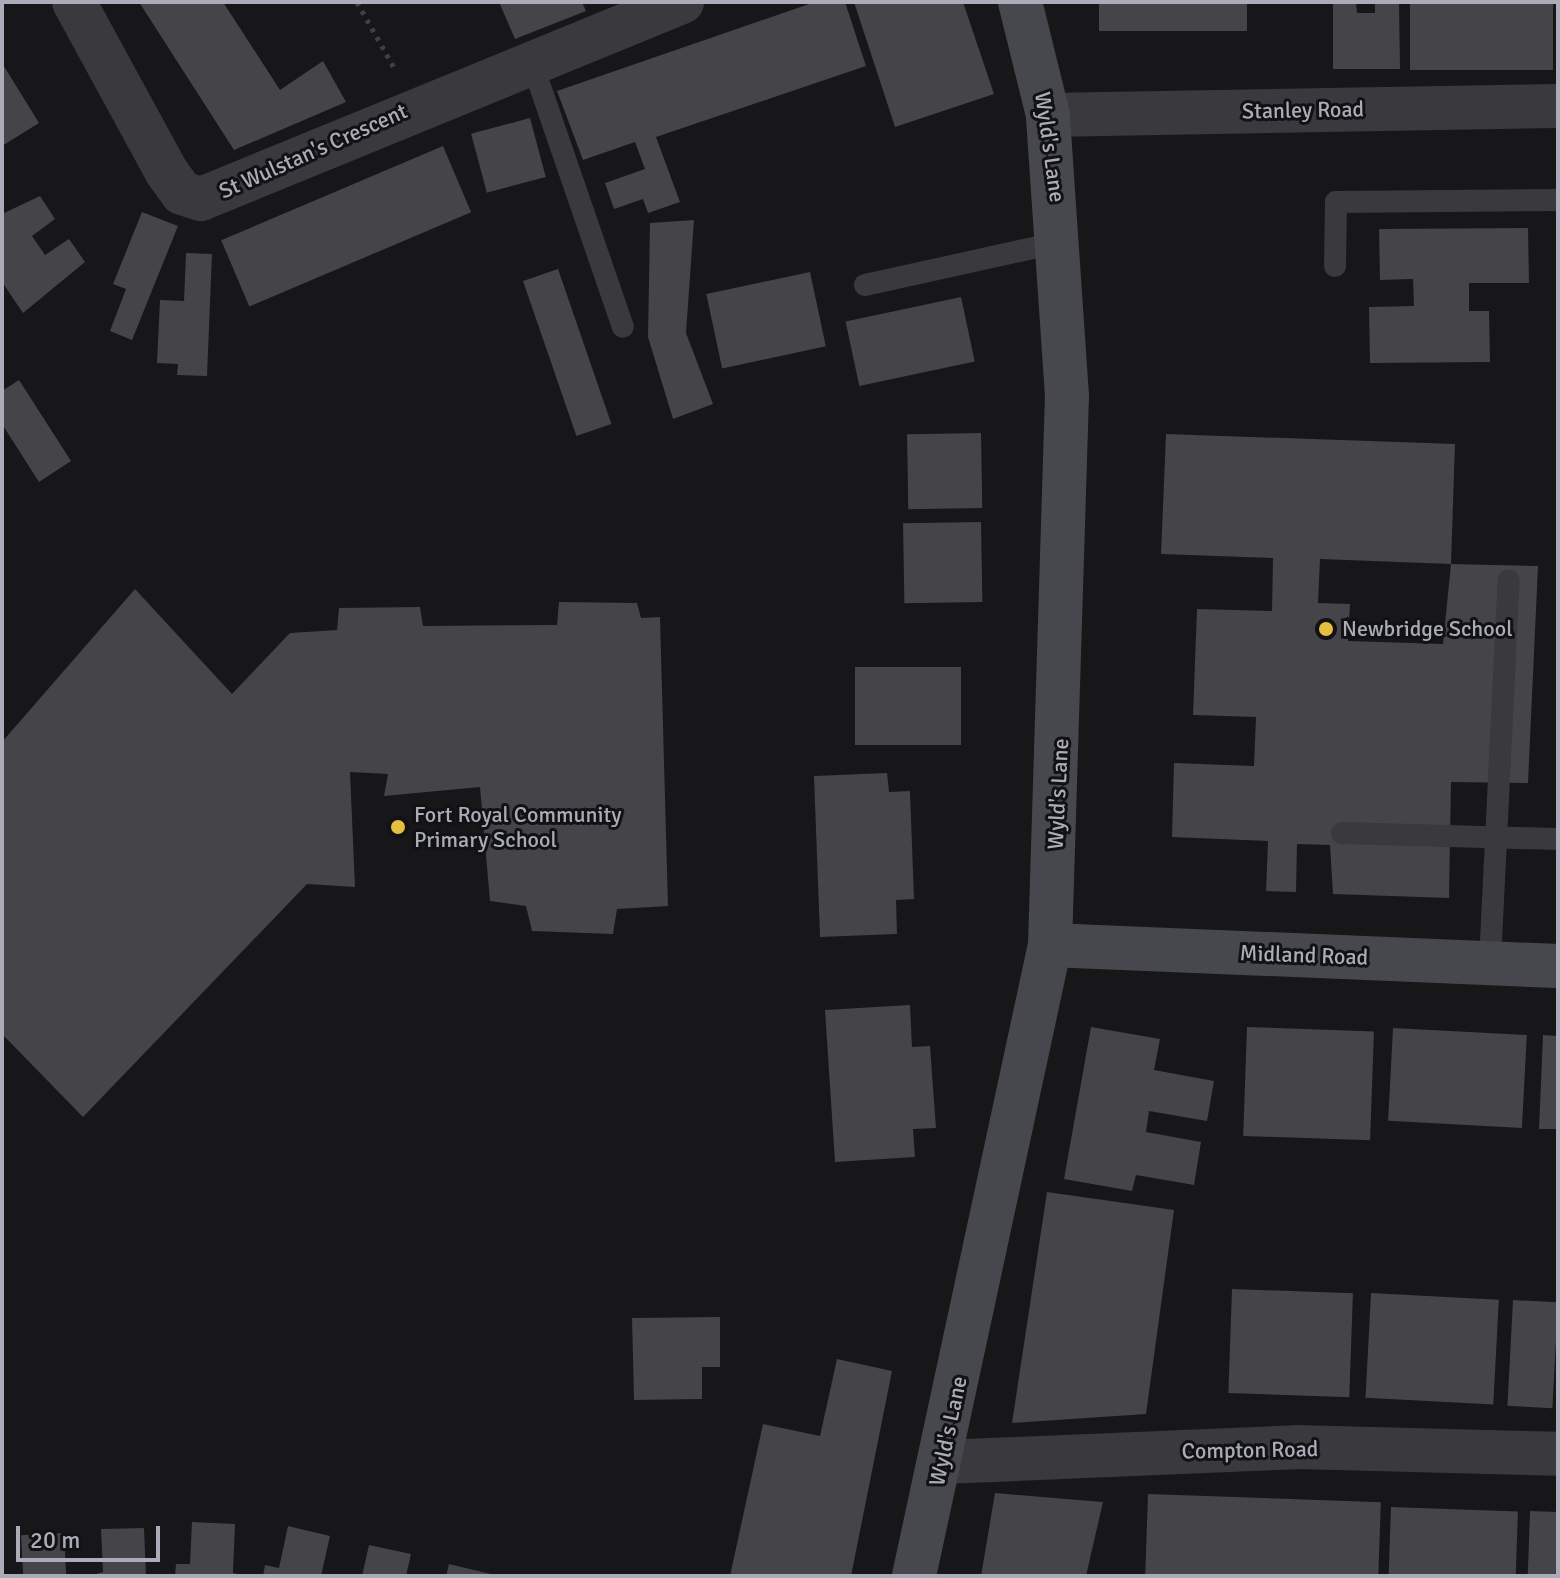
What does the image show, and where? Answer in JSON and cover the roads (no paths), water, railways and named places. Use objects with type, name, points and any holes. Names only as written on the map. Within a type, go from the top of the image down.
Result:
[{"type":"main road","name":"Wyld's Lane","points":[[914,1576],[943,1462],[1050,945],[1067,545],[1061,242],[1048,115],[1020,2]]},
{"type":"main road","name":"Midland Road","points":[[1050,945],[1558,966]]},
{"type":"street","name":"St Wulstan's Crescent","points":[[74,2],[182,193],[220,194],[415,105],[531,60],[656,6]]},
{"type":"street","name":"Stanley Road","points":[[1048,115],[1558,106]]},
{"type":"street","name":"Compton Road","points":[[943,1462],[1297,1447],[1558,1454]]},
{"type":"lane","points":[[531,60],[623,327]]},
{"type":"lane","points":[[1335,266],[1336,202],[1558,200]]},
{"type":"lane","points":[[865,285],[1061,242]]},
{"type":"lane","points":[[1490,962],[1509,580]]},
{"type":"lane","points":[[1342,833],[1558,839]]},
{"type":"place","name":"Newbridge School","points":[[1326,629]]},
{"type":"place","name":"Fort Royal Community Primary School","points":[[398,827]]}]
